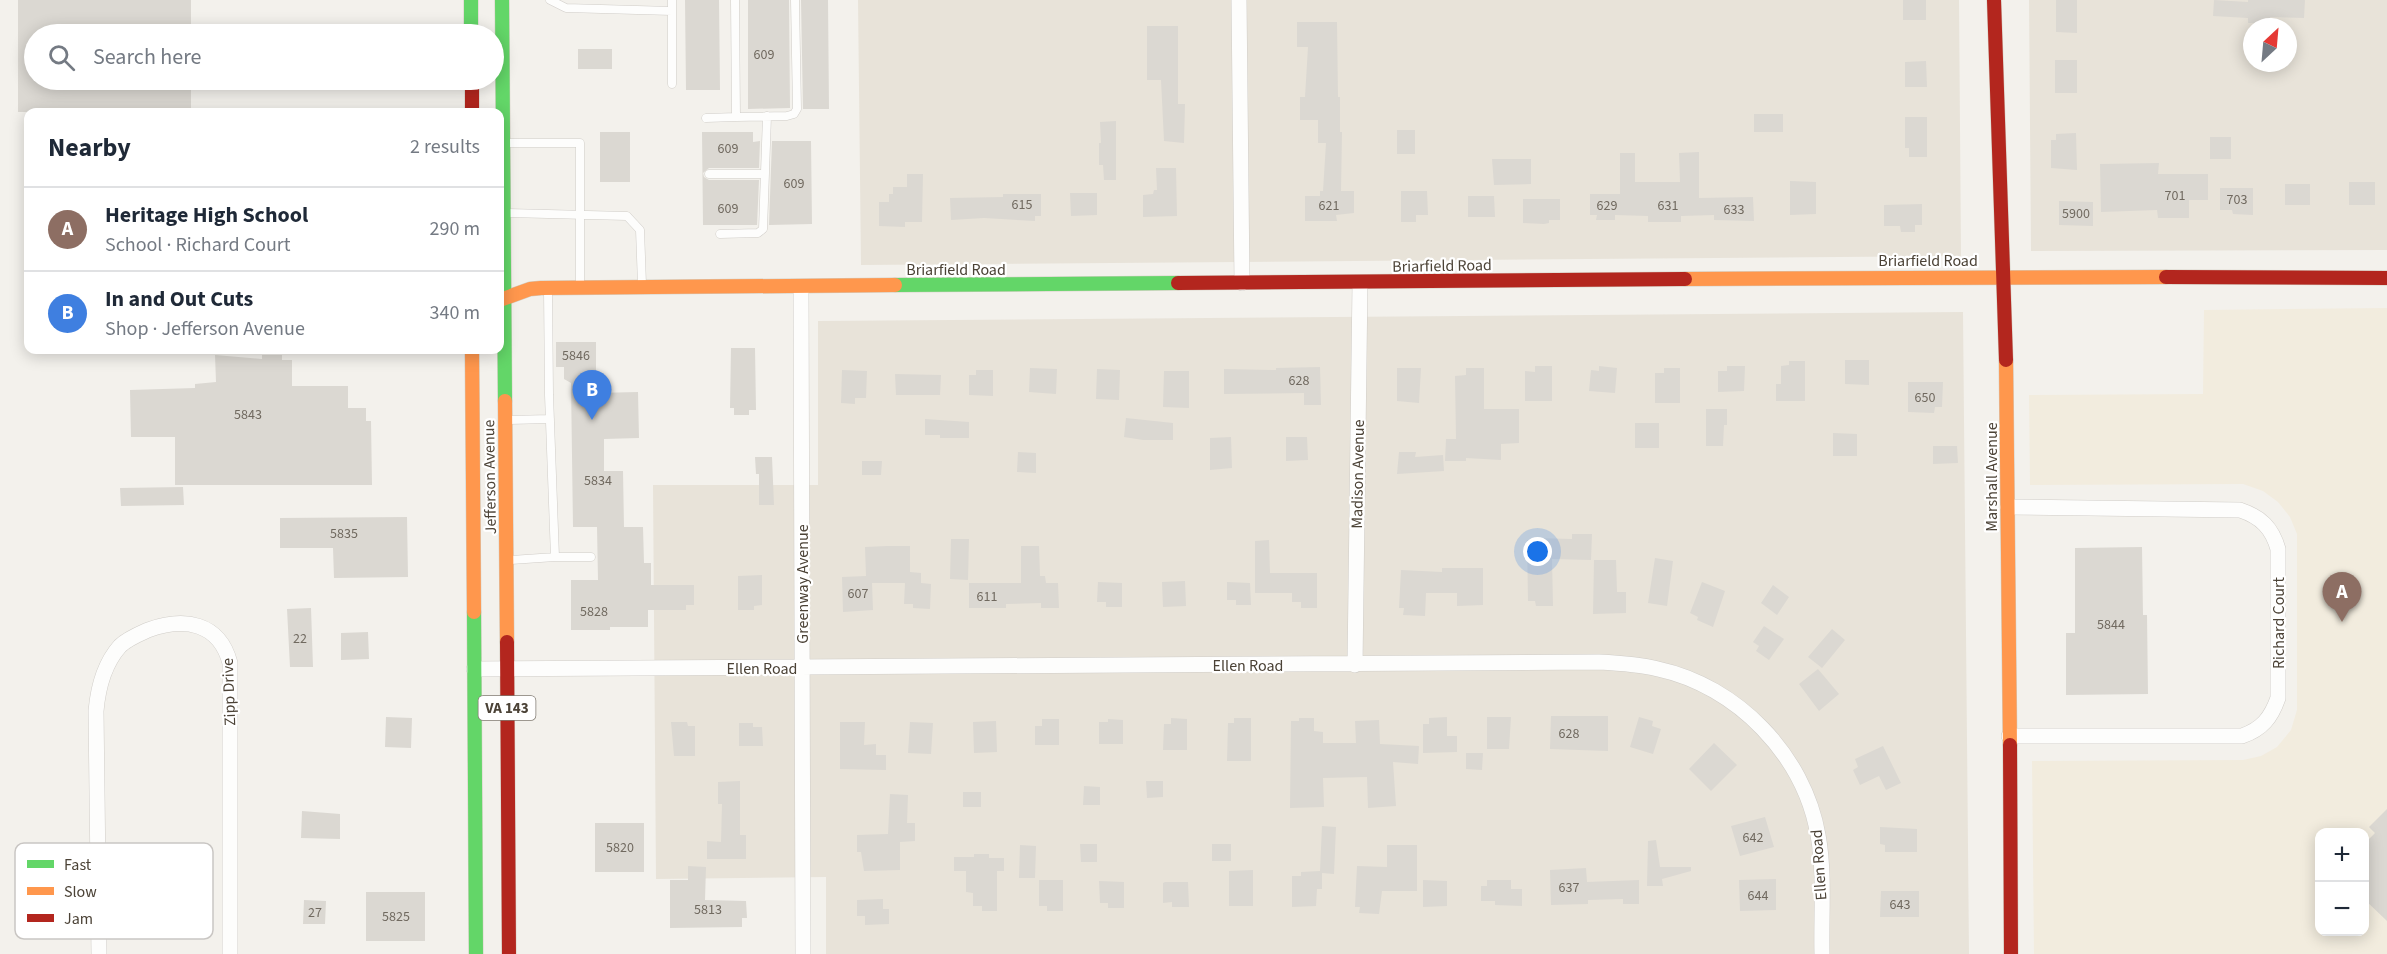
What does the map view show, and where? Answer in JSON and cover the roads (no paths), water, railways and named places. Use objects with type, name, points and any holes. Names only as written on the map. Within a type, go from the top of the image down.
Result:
[{"type":"main road","points":[[471,0],[471,24]]},
{"type":"main road","name":"Jefferson Avenue","points":[[502,0],[502,24]]},
{"type":"main road","name":"Marshall Avenue","points":[[1994,0],[2005,277],[2011,954]]},
{"type":"main road","points":[[472,90],[472,108]]},
{"type":"main road","name":"Jefferson Avenue","points":[[503,90],[503,108]]},
{"type":"main road","name":"Briarfield Road","points":[[504,298],[530,289],[548,288],[2005,277],[2387,278]]},
{"type":"main road","name":"Jefferson Avenue","points":[[472,354],[476,954]]},
{"type":"main road","name":"Jefferson Avenue","points":[[503,354],[509,954]]},
{"type":"street","points":[[1239,0],[1242,283]]},
{"type":"street","name":"Madison Avenue","points":[[1355,665],[1360,283]]},
{"type":"street","name":"Greenway Avenue","points":[[801,287],[803,954]]},
{"type":"street","name":"Richard Court","points":[[2008,507],[2240,510],[2254,515],[2265,523],[2274,535],[2278,549],[2278,698],[2274,711],[2254,732],[2242,736],[2009,736]]},
{"type":"street","name":"Zipp Drive","points":[[98,843],[96,711],[100,682],[109,662],[121,645],[159,626],[196,625],[209,630],[220,640],[230,663],[230,954]]},
{"type":"street","name":"Ellen Road","points":[[474,669],[1599,662],[1660,669],[1686,678],[1731,702],[1769,734],[1785,754],[1805,792],[1815,823],[1821,855],[1822,954]]},
{"type":"street","name":"Zipp Drive","points":[[99,939],[99,954]]},
{"type":"lane","points":[[550,0],[566,8],[672,11]]},
{"type":"lane","points":[[614,0],[614,10]]},
{"type":"lane","points":[[672,0],[672,84]]},
{"type":"lane","points":[[735,0],[735,117]]},
{"type":"lane","points":[[706,118],[794,114],[796,109],[795,0]]},
{"type":"lane","points":[[720,234],[758,233],[763,229],[767,116]]},
{"type":"lane","points":[[504,143],[580,143],[580,288]]},
{"type":"lane","points":[[709,174],[765,174]]},
{"type":"lane","points":[[504,212],[627,216],[640,230],[643,288]]},
{"type":"lane","points":[[548,288],[555,557]]},
{"type":"lane","points":[[505,420],[550,419]]},
{"type":"lane","points":[[506,560],[529,561],[555,557],[591,557]]},
{"type":"place","name":"In and Out Cuts","points":[[592,420]]},
{"type":"place","name":"Heritage High School","points":[[2342,622]]}]
